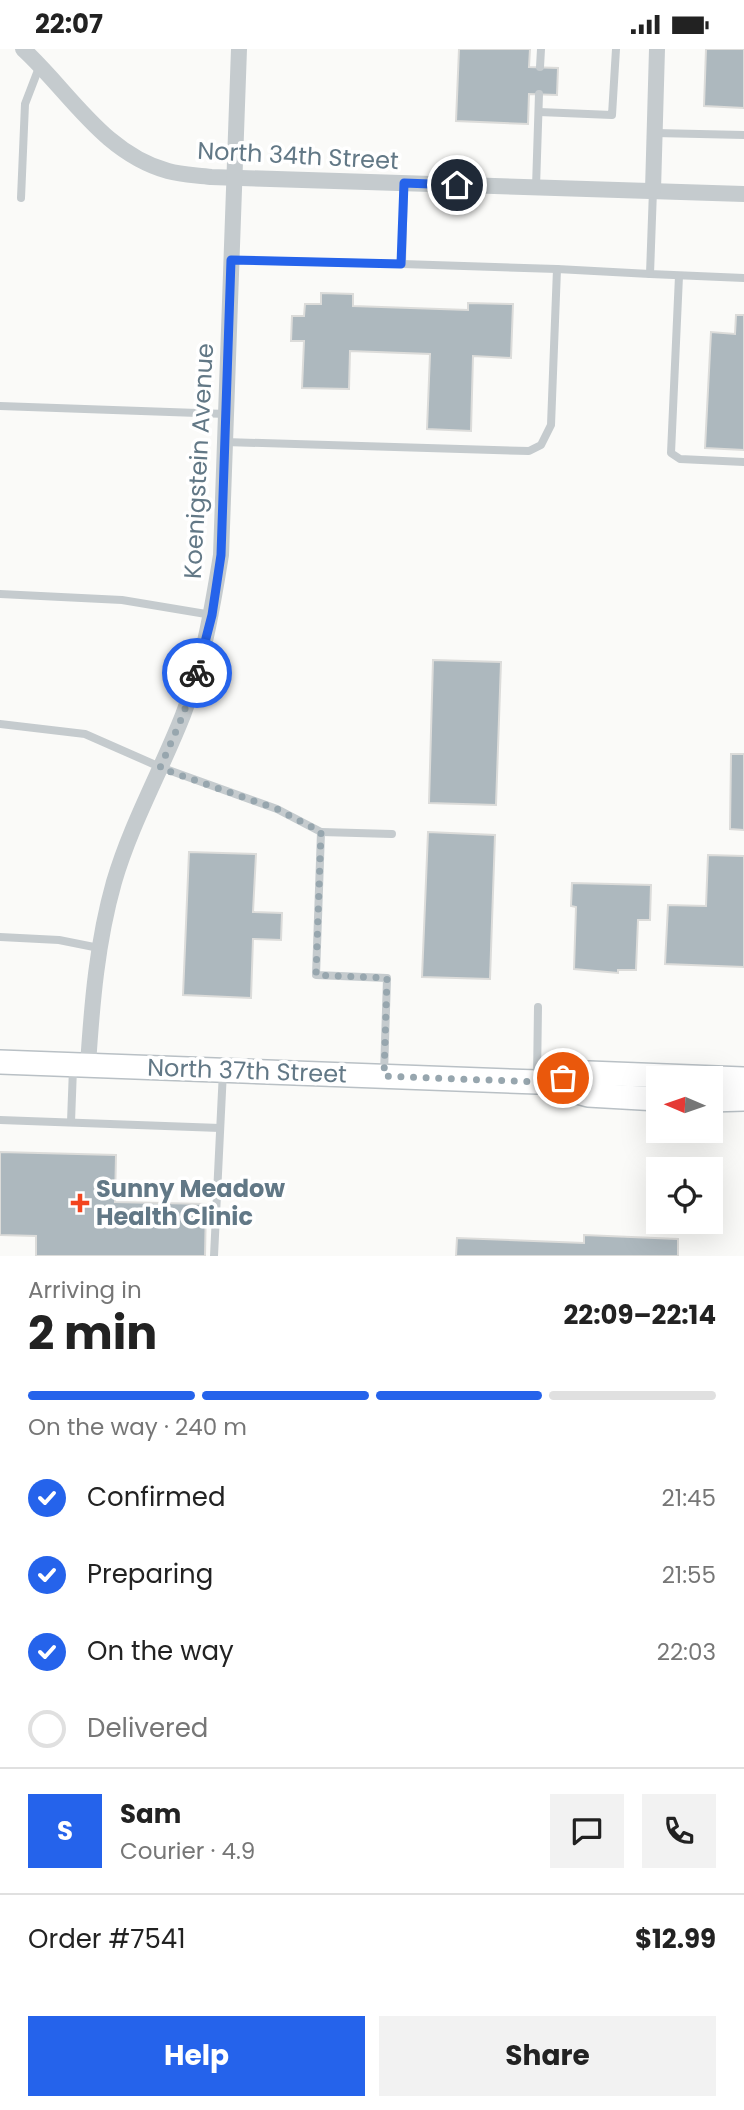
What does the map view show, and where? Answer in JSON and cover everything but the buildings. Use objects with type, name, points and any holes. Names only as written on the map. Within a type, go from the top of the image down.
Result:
[{"type":"street","name":"North 34th Street","points":[[23,49],[99,130],[131,155],[167,171],[233,178],[744,194]]},
{"type":"street","name":"Koenigstein Avenue","points":[[81,1065],[99,948],[115,881],[138,816],[183,715],[201,663],[212,615],[221,555],[239,49]]},
{"type":"street","points":[[653,190],[657,49]]},
{"type":"street","name":"North 37th Street","points":[[0,1062],[537,1082],[588,1095],[646,1098]]},
{"type":"street","name":"North 37th Street","points":[[537,1082],[589,1073],[744,1079]]},
{"type":"street","points":[[723,1100],[744,1099]]},
{"type":"lane","points":[[540,67],[541,49]]},
{"type":"lane","points":[[539,112],[612,115],[616,49]]},
{"type":"lane","points":[[21,198],[25,104],[40,65]]},
{"type":"lane","points":[[536,187],[539,94]]},
{"type":"lane","points":[[655,132],[744,135]]},
{"type":"lane","points":[[401,264],[404,183]]},
{"type":"lane","points":[[650,274],[653,190]]},
{"type":"lane","points":[[231,260],[557,269],[744,278]]},
{"type":"lane","points":[[225,442],[529,451],[541,445],[551,425],[557,269]]},
{"type":"lane","points":[[679,276],[671,453],[680,459],[744,462]]},
{"type":"lane","points":[[0,406],[226,414]]},
{"type":"lane","points":[[0,594],[122,600],[212,615]]},
{"type":"lane","points":[[0,724],[85,734],[160,768],[277,809],[321,832],[393,834]]},
{"type":"lane","points":[[321,832],[316,975],[387,978],[384,1076]]},
{"type":"lane","points":[[0,937],[59,940],[99,948]]},
{"type":"lane","points":[[537,1082],[538,1007]]},
{"type":"lane","points":[[71,1122],[81,1065]]},
{"type":"lane","points":[[214,1256],[223,1071]]},
{"type":"lane","points":[[0,1120],[220,1128]]},
{"type":"way so far","points":[[197,673],[183,715],[160,768],[277,809],[321,832],[316,975],[387,978],[384,1076],[537,1082],[563,1078]]},
{"type":"place","name":"Sunny Meadow Health Clinic","points":[[80,1203]]},
{"type":"route","points":[[197,673],[212,615],[221,555],[231,260],[401,264],[404,183],[457,185]]}]
